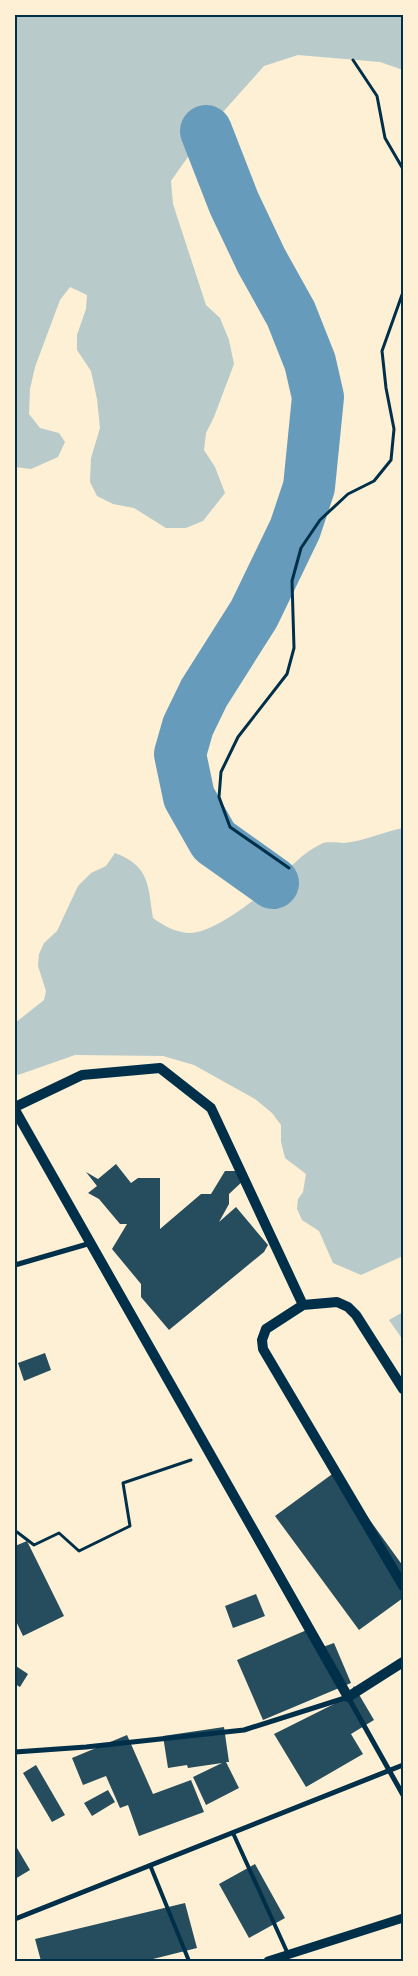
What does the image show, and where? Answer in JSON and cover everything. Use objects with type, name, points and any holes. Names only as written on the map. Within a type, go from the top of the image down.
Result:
[{"type":"main road","points":[[303,1305],[212,1108],[160,1068],[82,1075],[15,1108],[348,1697],[403,1662]]},
{"type":"main road","points":[[403,1389],[356,1315],[348,1307],[336,1302],[303,1305],[266,1329],[262,1340],[264,1349],[403,1586]]},
{"type":"street","points":[[15,1265],[92,1243]]},
{"type":"street","points":[[15,1752],[86,1747],[244,1730],[348,1697],[403,1795]]},
{"type":"street","points":[[15,1919],[403,1765]]},
{"type":"street","points":[[268,1961],[403,1918]]},
{"type":"lane","points":[[233,1833],[288,1954]]},
{"type":"lane","points":[[150,1865],[189,1961]]},
{"type":"path","points":[[353,60],[377,96],[385,138],[403,168]]},
{"type":"path","points":[[289,868],[230,827],[219,798],[221,772],[238,737],[287,674],[294,648],[292,582],[301,548],[320,520],[348,494],[374,480],[391,460],[394,429],[386,388],[382,351],[403,292]]},
{"type":"path","points":[[15,1533],[17,1532],[34,1545],[59,1532],[79,1551],[130,1526],[122,1483],[211,1454]]},
{"type":"shaded area","points":[[15,15],[403,15],[403,70],[380,62],[298,55],[264,66],[206,131],[171,181],[173,204],[206,305],[220,318],[229,340],[234,364],[206,433],[204,450],[215,467],[225,493],[203,521],[186,528],[166,528],[134,508],[113,504],[97,496],[90,482],[91,458],[100,428],[97,399],[91,371],[77,350],[77,335],[86,309],[87,295],[70,287],[60,300],[35,367],[30,389],[29,414],[40,428],[59,433],[65,442],[58,457],[31,469],[15,467]]},
{"type":"shaded area","points":[[403,828],[403,1256],[361,1275],[333,1263],[319,1231],[302,1220],[297,1209],[298,1199],[303,1192],[306,1174],[285,1158],[281,1142],[281,1125],[272,1113],[255,1099],[194,1065],[163,1056],[75,1055],[18,1075],[15,1069],[15,1023],[44,1000],[46,991],[38,966],[39,954],[44,943],[57,931],[78,886],[91,873],[106,866],[115,853],[135,864],[141,871],[148,887],[153,918],[170,928],[189,933],[210,928],[246,906],[301,857],[323,843],[351,842]]},
{"type":"shaded area","points":[[403,1312],[403,1340],[389,1320]]},
{"type":"building","points":[[116,1164],[131,1183],[138,1178],[160,1178],[160,1229],[201,1194],[211,1194],[225,1171],[237,1171],[244,1180],[229,1194],[229,1204],[219,1222],[236,1207],[268,1245],[264,1252],[169,1330],[141,1297],[141,1284],[112,1249],[127,1224],[120,1224],[99,1199],[88,1193],[97,1186],[86,1172],[98,1179]]},
{"type":"building","points":[[45,1353],[51,1370],[24,1381],[18,1363]]},
{"type":"building","points":[[335,1472],[403,1566],[403,1598],[359,1630],[275,1516]]},
{"type":"building","points":[[27,1541],[64,1616],[23,1636],[15,1619],[15,1546]]},
{"type":"building","points":[[256,1594],[265,1616],[233,1628],[225,1606]]},
{"type":"building","points":[[309,1629],[317,1649],[334,1643],[351,1683],[263,1720],[237,1660]]},
{"type":"building","points":[[16,1666],[28,1674],[20,1687],[15,1684]]},
{"type":"building","points":[[354,1686],[374,1720],[351,1734],[363,1754],[306,1787],[274,1734],[348,1697]]},
{"type":"building","points":[[224,1727],[229,1762],[226,1762],[239,1788],[206,1805],[193,1777],[222,1763],[188,1768],[187,1765],[168,1768],[163,1736]]},
{"type":"building","points":[[127,1735],[153,1794],[191,1780],[204,1812],[139,1836],[128,1805],[120,1808],[106,1776],[83,1785],[72,1758]]},
{"type":"building","points":[[36,1765],[65,1815],[52,1822],[23,1773]]},
{"type":"building","points":[[108,1790],[115,1802],[92,1816],[84,1803]]},
{"type":"building","points":[[17,1848],[30,1870],[15,1879],[15,1850]]},
{"type":"building","points":[[255,1864],[285,1918],[249,1938],[219,1884]]},
{"type":"building","points":[[185,1903],[197,1948],[145,1961],[41,1961],[35,1939]]},
{"type":"waterway","points":[[206,131],[234,203],[261,260],[291,314],[310,362],[318,397],[309,487],[295,529],[254,614],[204,693],[188,726],[180,754],[189,797],[214,841],[273,883]]}]
